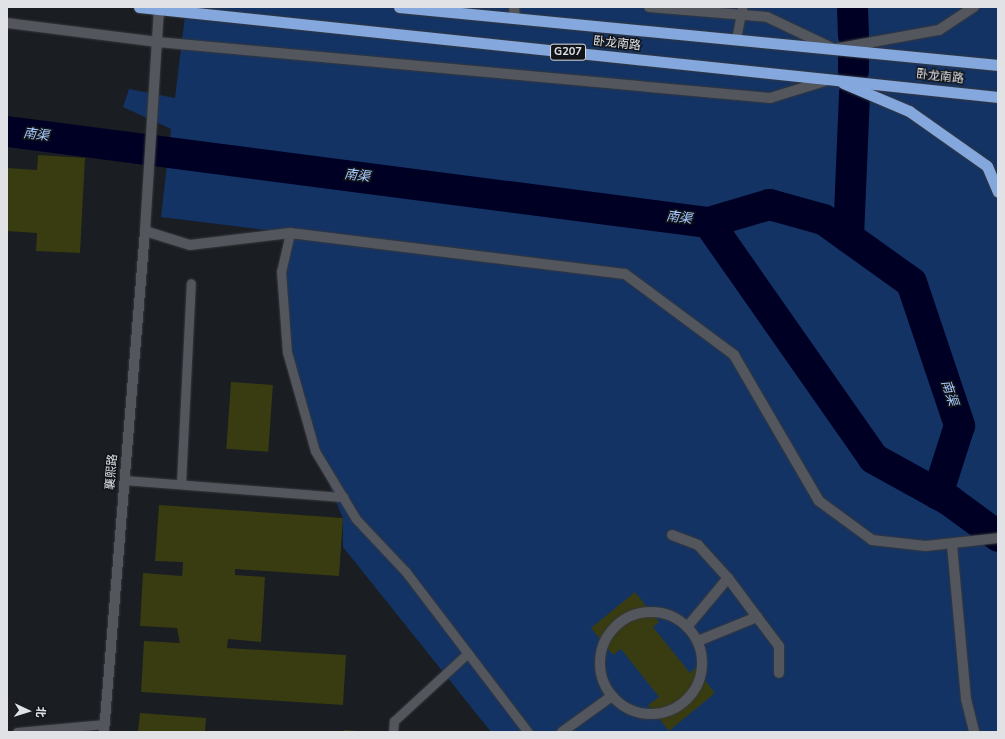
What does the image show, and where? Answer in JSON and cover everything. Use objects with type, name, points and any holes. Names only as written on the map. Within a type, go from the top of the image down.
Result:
[{"type":"highway","name":"卧龙南路","points":[[139,7],[998,97]]},
{"type":"highway","name":"卧龙南路","points":[[399,7],[515,13],[736,40],[998,65]]},
{"type":"highway","points":[[832,79],[909,111],[987,166],[998,192]]},
{"type":"street","points":[[649,7],[742,11],[767,17],[834,49],[939,30],[974,7]]},
{"type":"street","name":"襄熙路","points":[[105,728],[145,231],[159,10]]},
{"type":"street","points":[[7,23],[157,42],[770,98],[832,79]]},
{"type":"street","points":[[145,231],[190,245],[290,233],[625,274],[734,355],[819,501],[872,540],[926,546],[998,538]]},
{"type":"street","points":[[672,535],[698,545],[728,578],[779,646],[779,673]]},
{"type":"street","points":[[952,544],[966,699],[974,732]]},
{"type":"street","points":[[687,627],[728,578]]},
{"type":"street","points":[[657,612],[674,617],[687,627],[698,641],[702,673],[696,689],[676,708],[656,714],[639,713],[612,696],[603,681],[600,664],[611,631],[634,615],[657,612]]},
{"type":"street","points":[[698,641],[756,617]]},
{"type":"street","points":[[562,732],[612,696]]},
{"type":"lane","points":[[736,40],[742,11]]},
{"type":"lane","points":[[290,233],[281,271],[287,352],[315,451],[356,518],[406,572],[528,732]]},
{"type":"lane","points":[[181,484],[191,283]]},
{"type":"lane","points":[[125,480],[343,497]]},
{"type":"lane","points":[[394,732],[394,721],[468,653]]},
{"type":"lane","points":[[17,732],[105,728]]},
{"type":"shaded area","points":[[186,7],[998,7],[998,732],[491,732],[343,547],[343,518],[315,451],[287,352],[281,271],[290,233],[161,217],[171,129],[123,107],[129,89],[175,98]]},
{"type":"building","points":[[38,155],[85,158],[80,253],[36,251],[37,233],[7,231],[7,168],[37,170]]},
{"type":"building","points":[[231,382],[273,385],[268,452],[226,449]]},
{"type":"building","points":[[159,505],[343,518],[339,576],[235,569],[235,575],[265,577],[261,642],[228,639],[227,648],[346,655],[343,705],[141,692],[144,641],[180,643],[177,628],[140,626],[143,573],[182,576],[183,562],[155,561]]},
{"type":"building","points":[[635,592],[659,622],[653,627],[690,673],[695,668],[715,693],[669,731],[648,705],[659,697],[621,649],[613,655],[591,628]]},
{"type":"building","points":[[140,713],[206,718],[205,732],[138,732]]},
{"type":"building","points":[[344,730],[361,731],[361,732],[344,732]]},
{"type":"waterway","points":[[852,7],[853,35]]},
{"type":"waterway","points":[[853,56],[853,70]]},
{"type":"waterway","points":[[848,237],[854,92]]},
{"type":"waterway","name":"南渠","points":[[7,131],[708,222],[873,458],[949,500],[998,536]]},
{"type":"waterway","name":"南渠","points":[[708,222],[769,204],[823,219],[911,282],[959,425],[937,494]]}]
